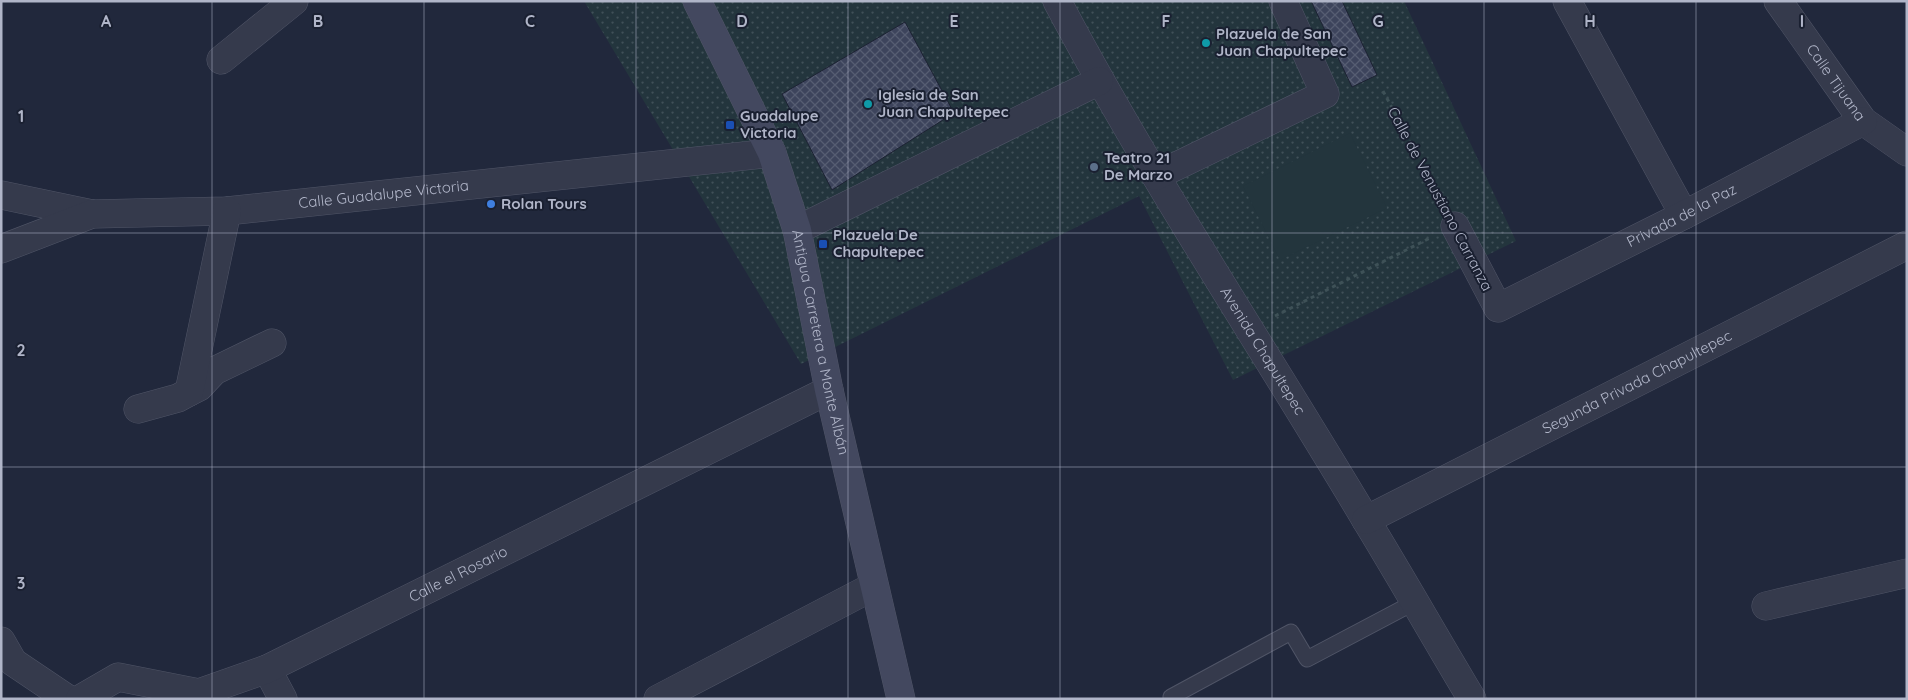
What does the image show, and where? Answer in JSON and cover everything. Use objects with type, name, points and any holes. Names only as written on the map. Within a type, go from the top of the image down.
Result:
[{"type":"street","points":[[220,60],[294,1]]},
{"type":"street","name":"Antigua Carretera a Monte Albán","points":[[697,1],[772,153],[798,230],[828,390],[901,699]]},
{"type":"street","name":"Avenida Chapultepec","points":[[1057,1],[1099,81],[1248,330],[1366,520],[1472,699]]},
{"type":"street","points":[[1156,176],[1325,94],[1283,1]]},
{"type":"street","name":"Calle Tijuana","points":[[1778,1],[1863,121],[1907,152]]},
{"type":"street","points":[[1574,3],[1684,215]]},
{"type":"street","points":[[798,230],[1099,81]]},
{"type":"street","name":"Privada de la Paz","points":[[1498,308],[1684,215],[1863,121]]},
{"type":"street","name":"Calle Guadalupe Victoria","points":[[1,249],[92,214],[228,210],[772,153]]},
{"type":"street","points":[[1,195],[92,214]]},
{"type":"street","points":[[189,392],[228,210]]},
{"type":"street","name":"Calle de Venustiano Carranza","points":[[1455,226],[1498,308]]},
{"type":"street","name":"Segunda Privada Chapultepec","points":[[1366,520],[1907,245]]},
{"type":"street","points":[[138,409],[178,398],[199,387],[214,371],[272,343]]},
{"type":"street","name":"Calle el Rosario","points":[[80,699],[118,677],[199,693],[267,669],[828,390]]},
{"type":"street","points":[[1766,606],[1907,573]]},
{"type":"street","points":[[658,699],[874,586]]},
{"type":"street","points":[[1,641],[13,662],[68,699]]},
{"type":"street","points":[[267,669],[283,699]]},
{"type":"lane","points":[[1171,696],[1290,632],[1307,659],[1414,603]]},
{"type":"path","name":"Calle de Venustiano Carranza","points":[[1383,91],[1455,226]]},
{"type":"path","points":[[1248,330],[1455,226]]},
{"type":"shaded area","points":[[584,1],[1404,1],[1516,241],[1233,380],[1139,196],[801,364]]},
{"type":"shaded area","points":[[1350,133],[1387,208],[1280,260],[1243,186]]},
{"type":"building","points":[[1311,1],[1342,1],[1377,75],[1352,87]]},
{"type":"building","name":"Iglesia de San Juan Chapultepec","points":[[905,22],[954,113],[832,190],[782,94]]},
{"type":"place","name":"Plazuela de San Juan Chapultepec","points":[[1206,43]]},
{"type":"place","name":"Iglesia de San Juan Chapultepec","points":[[868,104]]},
{"type":"place","name":"Guadalupe Victoria","points":[[730,125]]},
{"type":"place","name":"Teatro 21 De Marzo","points":[[1094,167]]},
{"type":"place","name":"Rolan Tours","points":[[491,204]]},
{"type":"place","name":"Plazuela De Chapultepec","points":[[823,244]]}]
